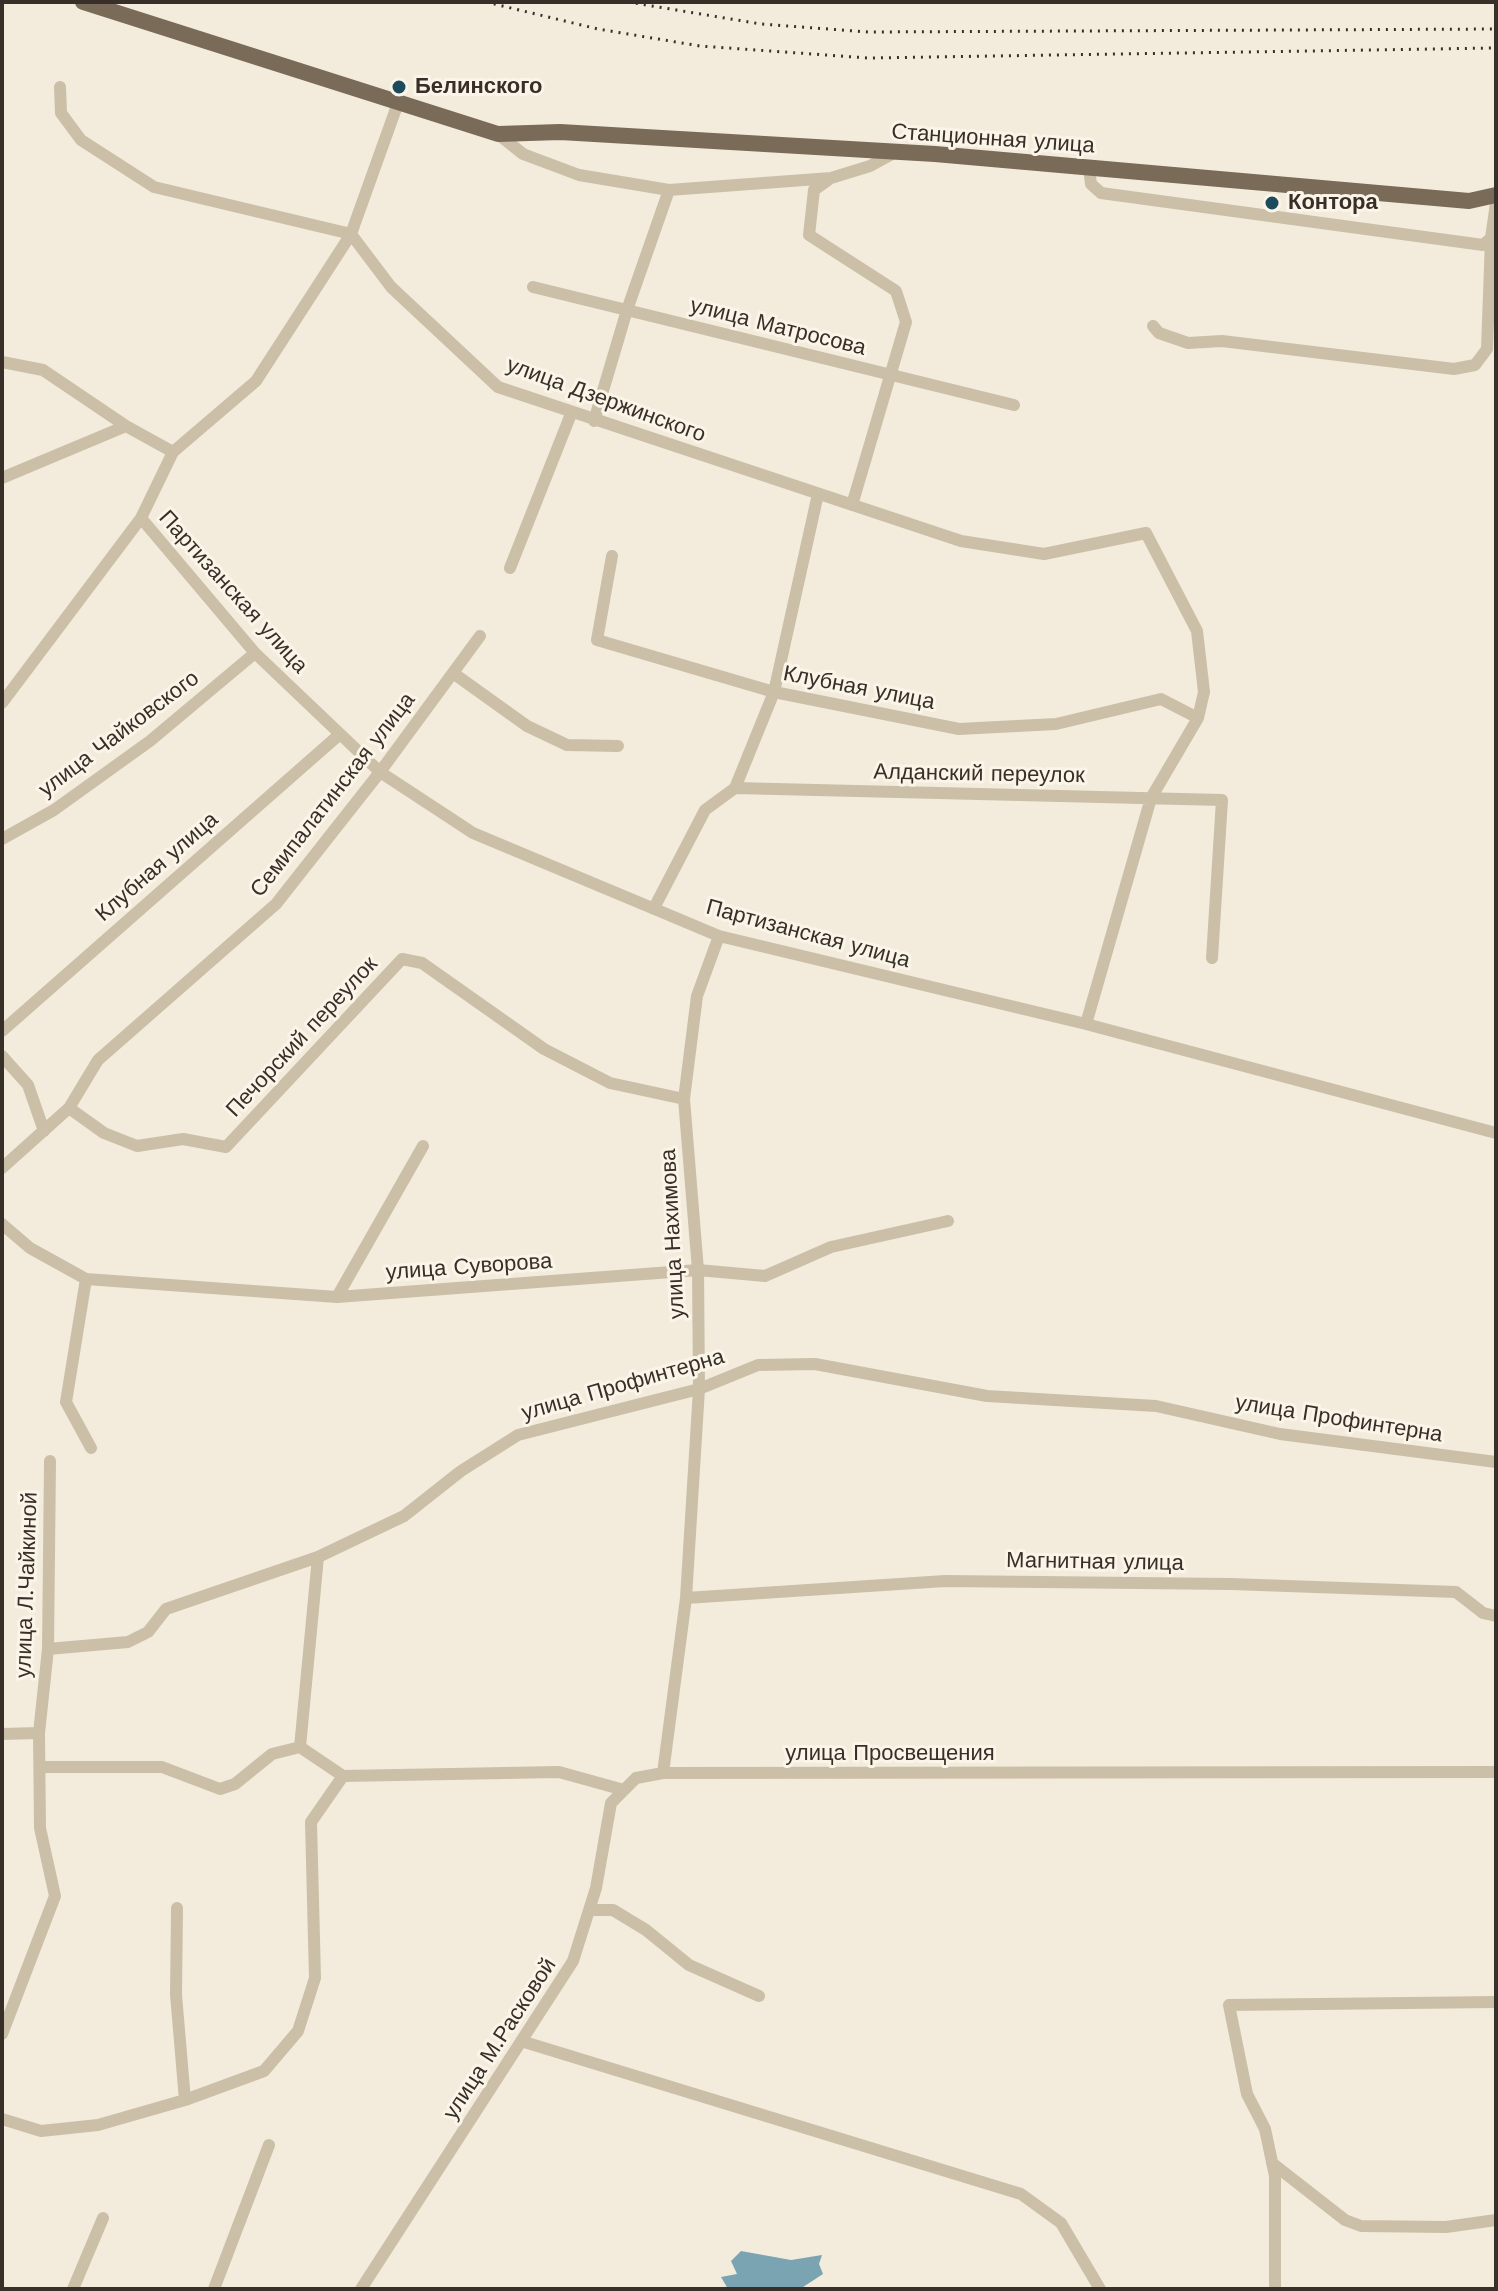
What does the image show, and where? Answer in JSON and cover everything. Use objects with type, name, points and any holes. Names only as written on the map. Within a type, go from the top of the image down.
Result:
[{"type":"main road","name":"Станционная улица","points":[[83,2],[491,133],[560,132],[892,154],[935,154],[1469,201],[1496,195]]},
{"type":"street","points":[[60,87],[61,113],[81,140],[154,187],[351,234]]},
{"type":"street","points":[[2,703],[141,518],[173,452],[256,381],[351,234],[398,103]]},
{"type":"street","points":[[491,133],[523,154],[579,175],[669,190],[831,178],[870,166],[892,154]]},
{"type":"street","points":[[1089,168],[1091,184],[1101,193],[1483,245],[1491,238]]},
{"type":"street","points":[[831,178],[814,190],[809,235],[896,291],[906,322],[852,505]]},
{"type":"street","points":[[594,421],[627,310],[669,190]]},
{"type":"street","points":[[1153,326],[1159,333],[1188,343],[1222,341],[1454,369],[1475,365],[1487,349],[1491,238],[1496,203]]},
{"type":"street","name":"улица Дзержинского","points":[[351,234],[391,287],[498,387],[571,414],[961,541],[1044,554],[1146,533],[1197,631],[1204,692],[1198,718]]},
{"type":"street","name":"улица Матросова","points":[[533,287],[1014,405]]},
{"type":"street","points":[[2,362],[43,370],[126,426],[173,452]]},
{"type":"street","points":[[510,568],[571,414]]},
{"type":"street","points":[[2,478],[126,426]]},
{"type":"street","points":[[654,908],[705,810],[735,788],[774,692],[818,494]]},
{"type":"street","name":"Партизанская улица","points":[[141,518],[255,653],[380,772],[473,833],[719,936],[1086,1024],[1496,1133]]},
{"type":"street","name":"Клубная улица","points":[[612,556],[597,640],[774,692],[959,729],[1056,724],[1161,699],[1198,718]]},
{"type":"street","name":"Семипалатинская улица","points":[[2,1168],[69,1108],[98,1060],[276,904],[380,772],[480,636]]},
{"type":"street","name":"улица Чайковского","points":[[2,839],[54,810],[150,741],[255,653]]},
{"type":"street","points":[[453,673],[527,726],[567,745],[618,746]]},
{"type":"street","points":[[1086,1024],[1151,798],[1198,718]]},
{"type":"street","name":"Клубная улица","points":[[2,1031],[340,734]]},
{"type":"street","name":"Алданский переулок","points":[[735,788],[1222,800],[1212,958]]},
{"type":"street","name":"улица Нахимова","points":[[663,1773],[686,1598],[699,1389],[698,1270],[684,1099],[697,996],[719,936]]},
{"type":"street","name":"Печорский переулок","points":[[69,1108],[104,1133],[137,1146],[183,1139],[226,1147],[402,959],[422,963],[544,1049],[610,1083],[684,1099]]},
{"type":"street","points":[[2,1056],[28,1085],[44,1131]]},
{"type":"street","points":[[337,1297],[423,1146]]},
{"type":"street","name":"улица Суворова","points":[[2,1224],[30,1248],[86,1279],[337,1297],[698,1270],[765,1276],[831,1247],[948,1221]]},
{"type":"street","points":[[86,1279],[66,1402],[91,1448]]},
{"type":"street","name":"улица Профинтерна","points":[[48,1649],[128,1642],[148,1632],[166,1609],[318,1557],[404,1516],[461,1471],[518,1435],[699,1389],[758,1365],[815,1364],[987,1396],[1156,1406],[1280,1434],[1496,1462]]},
{"type":"street","name":"улица Л.Чайкиной","points":[[2,2034],[55,1896],[40,1828],[39,1733],[48,1649],[50,1461]]},
{"type":"street","points":[[300,1747],[318,1557]]},
{"type":"street","name":"Магнитная улица","points":[[686,1598],[945,1581],[1231,1584],[1456,1592],[1483,1613],[1496,1616]]},
{"type":"street","points":[[2,1734],[39,1733]]},
{"type":"street","points":[[40,1767],[162,1767],[220,1789],[235,1784],[272,1754],[300,1747],[343,1776],[559,1772],[624,1790]]},
{"type":"street","name":"улица Просвещения","points":[[624,1790],[636,1778],[663,1773],[1496,1772]]},
{"type":"street","points":[[2,2119],[41,2131],[98,2125],[185,2100],[264,2071],[298,2031],[315,1978],[311,1822],[343,1776]]},
{"type":"street","name":"улица М.Расковой","points":[[361,2289],[573,1961],[589,1910],[611,1803],[624,1790]]},
{"type":"street","points":[[177,1908],[176,1995],[185,2100]]},
{"type":"street","points":[[589,1910],[613,1910],[646,1930],[689,1965],[759,1996]]},
{"type":"street","points":[[1275,2289],[1272,2163],[1265,2129],[1247,2094],[1229,2005],[1496,2002]]},
{"type":"street","points":[[521,2041],[1021,2194],[1061,2223],[1100,2289]]},
{"type":"street","points":[[214,2289],[269,2145]]},
{"type":"street","points":[[1272,2163],[1345,2220],[1361,2226],[1446,2227],[1496,2220]]},
{"type":"street","points":[[73,2289],[103,2218]]},
{"type":"water","points":[[741,2251],[791,2260],[822,2255],[819,2264],[823,2274],[800,2289],[728,2289],[721,2277],[737,2274],[731,2261]]},
{"type":"railway","points":[[486,2],[598,29],[700,46],[868,58],[1496,48]]},
{"type":"railway","points":[[628,2],[761,24],[868,32],[1496,29]]},
{"type":"place","name":"Белинского","points":[[399,87]]},
{"type":"place","name":"Контора","points":[[1272,203]]}]
